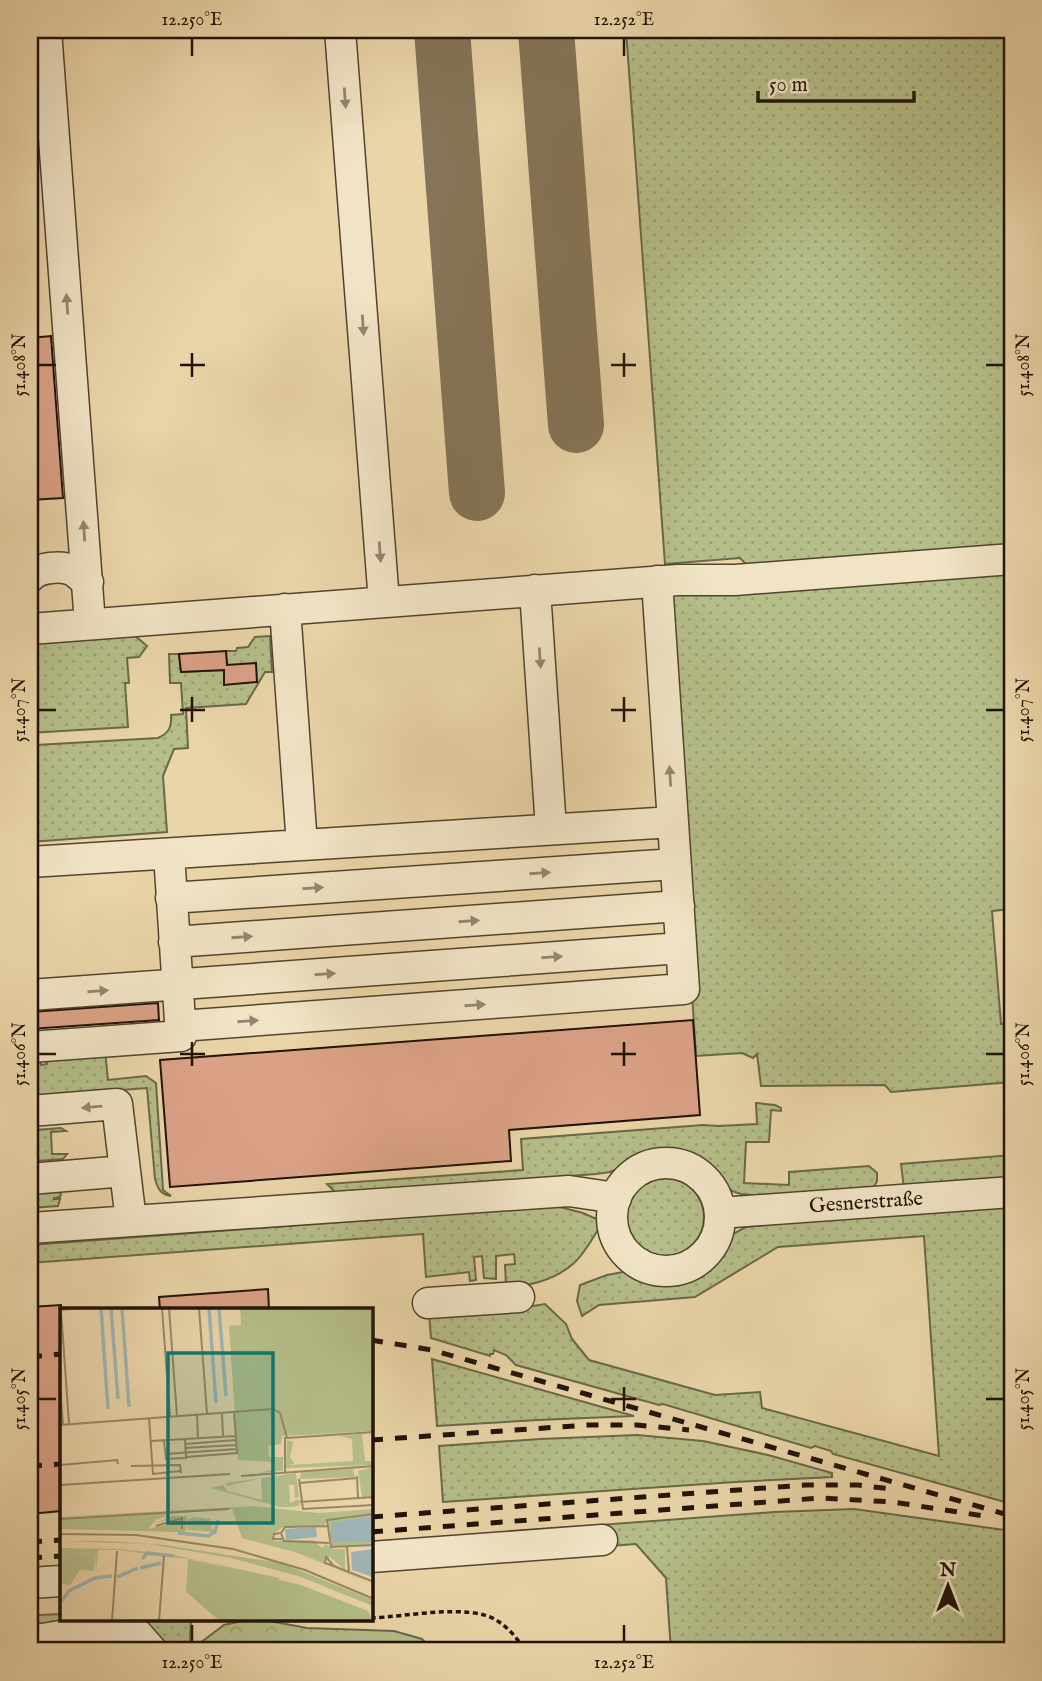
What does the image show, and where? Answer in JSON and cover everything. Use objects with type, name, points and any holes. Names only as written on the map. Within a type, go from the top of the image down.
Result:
[{"type":"lane","points":[[46,30],[90,624]]},
{"type":"lane","points":[[340,30],[384,602]]},
{"type":"lane","points":[[30,100],[37,97],[49,76]]},
{"type":"lane","points":[[30,629],[657,581],[735,580],[1012,559]]},
{"type":"lane","points":[[30,577],[33,573],[52,568],[72,570],[88,582]]},
{"type":"lane","points":[[30,1048],[180,1031],[684,989],[657,581]]},
{"type":"lane","points":[[535,590],[551,830]]},
{"type":"lane","points":[[285,609],[302,845]]},
{"type":"lane","points":[[30,862],[673,822]]},
{"type":"lane","points":[[169,854],[180,1031]]},
{"type":"lane","points":[[172,898],[676,864]]},
{"type":"lane","points":[[174,942],[678,906]]},
{"type":"lane","points":[[30,995],[681,948]]},
{"type":"lane","points":[[30,1111],[117,1104],[131,1221]]},
{"type":"lane","points":[[670,1163],[698,1173],[707,1181],[718,1200],[720,1213],[716,1239],[702,1257],[681,1269],[666,1271],[653,1269],[634,1260],[623,1249],[614,1230],[612,1217],[620,1189],[630,1177],[654,1164],[670,1163]]},
{"type":"lane","points":[[30,1179],[125,1171]]},
{"type":"lane","points":[[30,1228],[569,1191],[616,1198]]},
{"type":"lane","name":"Gesnerstraße","points":[[720,1213],[1012,1192]]},
{"type":"lane","points":[[428,1303],[519,1297]]},
{"type":"lane","points":[[373,1558],[602,1540]]},
{"type":"lane","points":[[30,1583],[60,1581]]},
{"type":"lane","points":[[30,1640],[97,1630],[137,1634],[152,1651]]},
{"type":"path","points":[[373,1618],[473,1612],[495,1619],[512,1633],[526,1651]]},
{"type":"green space","points":[[626,30],[1012,30],[1012,909],[992,911],[1001,1024],[1012,1024],[1012,1082],[891,1092],[885,1085],[761,1086],[757,1054],[753,1058],[742,1053],[696,1056],[667,595],[750,568],[740,558],[665,564]]},
{"type":"green space","points":[[134,635],[147,646],[139,657],[127,658],[129,683],[125,683],[128,727],[30,733],[30,643]]},
{"type":"green space","points":[[270,636],[272,672],[265,672],[246,704],[186,708],[188,748],[174,749],[163,776],[167,832],[30,842],[30,747],[158,738],[169,729],[171,715],[183,714],[181,683],[170,683],[169,654],[179,654],[181,672],[227,670],[226,651],[248,647],[255,637]]},
{"type":"green space","points":[[105,1051],[108,1080],[146,1076],[156,1083],[163,1190],[171,1196],[160,1190],[155,1179],[147,1088],[30,1097],[30,1056],[39,1056],[41,1065],[47,1064],[46,1055]]},
{"type":"green space","points":[[756,1103],[775,1105],[781,1108],[781,1111],[771,1110],[769,1142],[746,1142],[744,1183],[789,1185],[789,1172],[869,1166],[877,1173],[877,1181],[872,1191],[771,1197],[741,1194],[732,1191],[702,1166],[687,1158],[669,1155],[653,1155],[610,1172],[596,1174],[336,1193],[327,1184],[523,1170],[521,1139],[703,1125],[757,1124]]},
{"type":"green space","points":[[61,1128],[66,1131],[51,1132],[52,1154],[67,1154],[63,1159],[37,1161],[36,1130]]},
{"type":"green space","points":[[1012,1155],[1012,1180],[904,1188],[901,1164]]},
{"type":"green space","points":[[665,1178],[680,1181],[693,1189],[701,1202],[704,1217],[701,1232],[693,1245],[680,1253],[665,1256],[650,1253],[637,1245],[629,1232],[626,1217],[629,1202],[637,1189],[650,1181]]},
{"type":"green space","points":[[62,1190],[60,1197],[54,1198],[60,1199],[58,1206],[30,1208],[30,1191]]},
{"type":"green space","points":[[1012,1203],[1012,1504],[833,1454],[815,1446],[811,1448],[663,1404],[516,1365],[506,1355],[494,1350],[490,1356],[431,1338],[429,1314],[545,1304],[566,1324],[572,1339],[589,1360],[715,1395],[760,1392],[762,1408],[939,1456],[924,1236],[778,1247],[695,1297],[599,1305],[582,1316],[577,1301],[580,1285],[607,1275],[634,1270],[652,1278],[682,1276],[709,1260],[721,1243],[733,1234],[760,1223]]},
{"type":"green space","points":[[556,1206],[603,1222],[582,1254],[567,1269],[542,1281],[506,1287],[505,1265],[515,1264],[514,1254],[496,1256],[496,1279],[484,1278],[482,1256],[474,1257],[476,1280],[470,1281],[469,1272],[426,1277],[423,1234],[30,1263],[30,1245]]},
{"type":"green space","points":[[432,1359],[634,1416],[437,1426]]},
{"type":"green space","points":[[637,1435],[703,1441],[768,1455],[832,1473],[832,1477],[443,1502],[439,1446]]},
{"type":"green space","points":[[854,1509],[1012,1531],[1012,1651],[671,1651],[666,1578],[636,1544],[373,1564],[373,1542],[774,1512]]},
{"type":"green space","points":[[60,1614],[60,1622],[191,1622],[190,1639],[193,1651],[159,1651],[30,1635],[30,1618]]},
{"type":"green space","points":[[237,1622],[275,1622],[307,1628],[394,1631],[422,1639],[433,1651],[200,1651],[200,1643],[224,1625]]},
{"type":"green space","points":[[97,1635],[145,1651],[30,1651]]},
{"type":"building","points":[[51,336],[63,498],[30,500],[30,338]]},
{"type":"building","points":[[226,651],[227,665],[256,663],[257,682],[224,685],[224,670],[181,672],[179,654]]},
{"type":"building","points":[[158,1003],[159,1020],[30,1029],[30,1012]]},
{"type":"building","points":[[693,1020],[700,1115],[509,1130],[511,1161],[170,1187],[160,1060]]},
{"type":"building","points":[[268,1289],[269,1308],[160,1308],[159,1297]]},
{"type":"building","points":[[61,1305],[60,1511],[30,1514],[30,1307]]},
{"type":"taxiway","points":[[442,30],[477,493]]},
{"type":"taxiway","points":[[546,30],[576,425]]},
{"type":"railway","points":[[373,1340],[432,1350],[1012,1516]]},
{"type":"railway","points":[[30,1357],[60,1354]]},
{"type":"railway","points":[[373,1440],[588,1425],[637,1425],[689,1430]]},
{"type":"railway","points":[[30,1466],[60,1464]]},
{"type":"railway","points":[[373,1517],[806,1485],[858,1485],[891,1489]]},
{"type":"railway","points":[[373,1532],[820,1498],[893,1502],[984,1516]]},
{"type":"railway","points":[[30,1542],[60,1540]]},
{"type":"railway","points":[[30,1558],[60,1556]]}]
